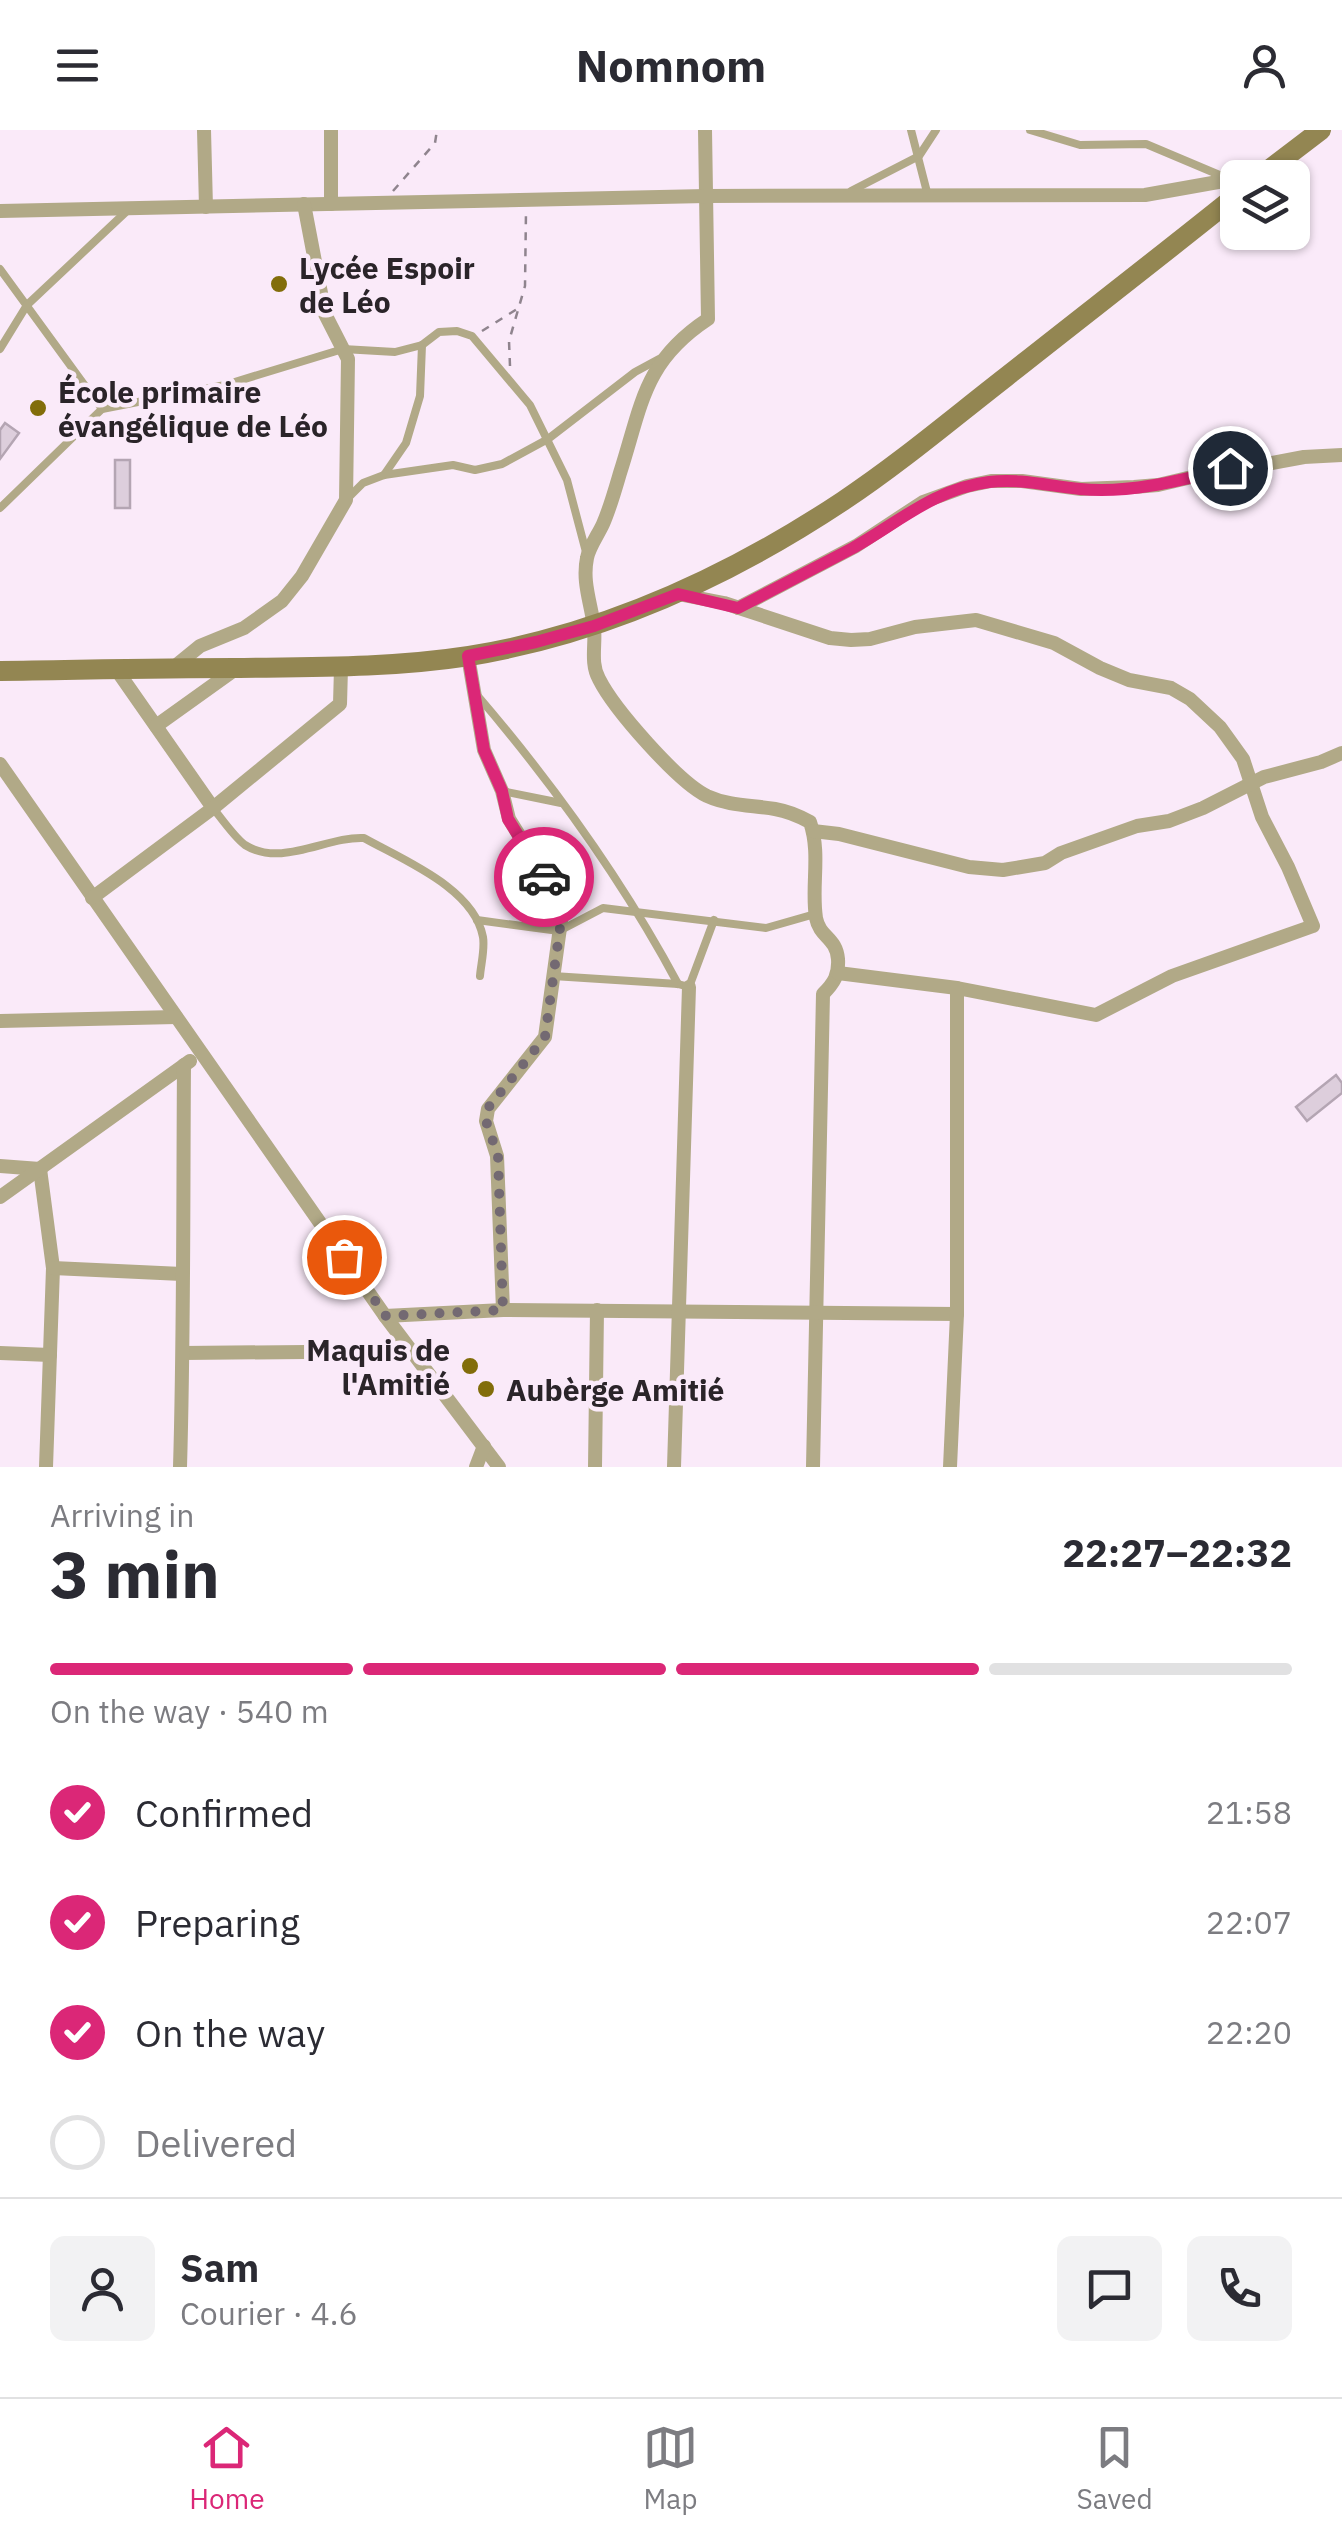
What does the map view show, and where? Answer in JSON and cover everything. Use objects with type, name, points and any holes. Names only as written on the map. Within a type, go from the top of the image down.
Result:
[{"type":"street","points":[[204,130],[206,207]]},
{"type":"street","points":[[331,130],[331,204]]},
{"type":"street","points":[[705,130],[708,319],[686,333],[664,357],[647,385],[604,521],[587,556],[586,588],[599,680],[653,748],[684,780],[712,798],[799,816],[810,822],[813,831],[816,914],[819,930],[834,942],[838,973],[823,994],[812,1467]]},
{"type":"street","points":[[1281,160],[1321,130]]},
{"type":"street","points":[[0,211],[706,196],[1145,195],[1220,187]]},
{"type":"street","points":[[0,671],[341,668],[468,656],[594,626],[678,594],[843,501],[924,441],[1220,197]]},
{"type":"street","points":[[172,668],[200,646],[244,628],[282,601],[302,576],[346,500],[348,359],[325,314],[304,204]]},
{"type":"street","points":[[738,608],[856,546],[923,502],[967,486],[1022,481],[1081,489],[1134,487],[1230,468],[1342,455]]},
{"type":"street","points":[[678,594],[738,608],[830,638],[851,640],[976,620],[1054,644],[1129,680],[1171,688],[1190,699],[1227,736],[1243,760],[1262,817],[1314,926],[1172,976],[1096,1015],[957,988],[838,973]]},
{"type":"street","points":[[468,656],[484,750],[502,791],[508,819],[563,906],[545,1037],[488,1108],[486,1121],[498,1156],[503,1310]]},
{"type":"street","points":[[156,726],[237,668]]},
{"type":"street","points":[[92,898],[213,808],[340,704],[341,668]]},
{"type":"street","points":[[116,669],[213,808]]},
{"type":"street","points":[[813,831],[969,867],[1003,870],[1045,863],[1062,853],[1138,826],[1169,821],[1250,784],[1342,752]]},
{"type":"street","points":[[0,764],[386,1316],[499,1467]]},
{"type":"street","points":[[674,1467],[680,1310],[683,985]]},
{"type":"street","points":[[950,1467],[957,1314],[957,988]]},
{"type":"street","points":[[0,1021],[176,1017]]},
{"type":"street","points":[[0,1197],[200,1053]]},
{"type":"street","points":[[180,1467],[184,1065]]},
{"type":"street","points":[[0,1166],[40,1169]]},
{"type":"street","points":[[40,1169],[54,1268],[46,1467]]},
{"type":"street","points":[[54,1268],[182,1274]]},
{"type":"street","points":[[386,1316],[503,1310],[957,1314]]},
{"type":"street","points":[[595,1467],[596,1310]]},
{"type":"street","points":[[183,1353],[412,1351]]},
{"type":"street","points":[[0,1353],[50,1354]]},
{"type":"street","points":[[476,1467],[484,1446]]},
{"type":"lane","points":[[911,130],[928,196]]},
{"type":"lane","points":[[843,196],[918,156],[936,130]]},
{"type":"lane","points":[[1030,130],[1080,145],[1146,144],[1220,180]]},
{"type":"lane","points":[[0,349],[26,305],[129,208]]},
{"type":"lane","points":[[0,269],[102,409]]},
{"type":"lane","points":[[0,508],[102,409],[225,385],[343,349],[395,352],[422,345],[439,332],[456,331],[472,336],[530,406],[567,480],[587,556]]},
{"type":"lane","points":[[384,475],[406,443],[420,396],[422,345]]},
{"type":"lane","points":[[346,500],[363,482],[384,475],[452,465],[475,470],[502,464],[548,439],[635,372],[664,357]]},
{"type":"lane","points":[[474,691],[528,755],[683,985]]},
{"type":"lane","points":[[502,791],[562,803]]},
{"type":"lane","points":[[213,808],[244,845],[270,853],[364,838],[451,889],[477,920],[483,938],[480,976]]},
{"type":"lane","points":[[477,920],[559,931],[602,908],[766,928],[816,914]]},
{"type":"lane","points":[[683,985],[714,920]]},
{"type":"lane","points":[[553,976],[683,985]]},
{"type":"path","points":[[382,203],[435,143],[436,130]]},
{"type":"path","points":[[511,382],[509,341],[525,286],[526,200]]},
{"type":"path","points":[[472,336],[519,308]]},
{"type":"building","points":[[5,423],[19,433],[0,459],[0,430]]},
{"type":"building","points":[[115,460],[130,460],[130,508],[115,508]]},
{"type":"building","points":[[1336,1075],[1342,1083],[1342,1093],[1307,1121],[1296,1107]]},
{"type":"way so far","points":[[344,1257],[386,1316],[503,1310],[498,1156],[486,1121],[488,1108],[545,1037],[563,906],[544,877]]},
{"type":"place","name":"Lycée Espoir de Léo","points":[[279,284]]},
{"type":"place","name":"École primaire évangélique de Léo","points":[[38,408]]},
{"type":"place","name":"Maquis de l'Amitié","points":[[470,1366]]},
{"type":"place","name":"Aubèrge Amitié","points":[[486,1389]]},
{"type":"route","points":[[544,877],[508,819],[502,791],[484,750],[468,656],[594,626],[678,594],[738,608],[856,546],[923,502],[967,486],[1022,481],[1081,489],[1134,487],[1230,468]]}]
